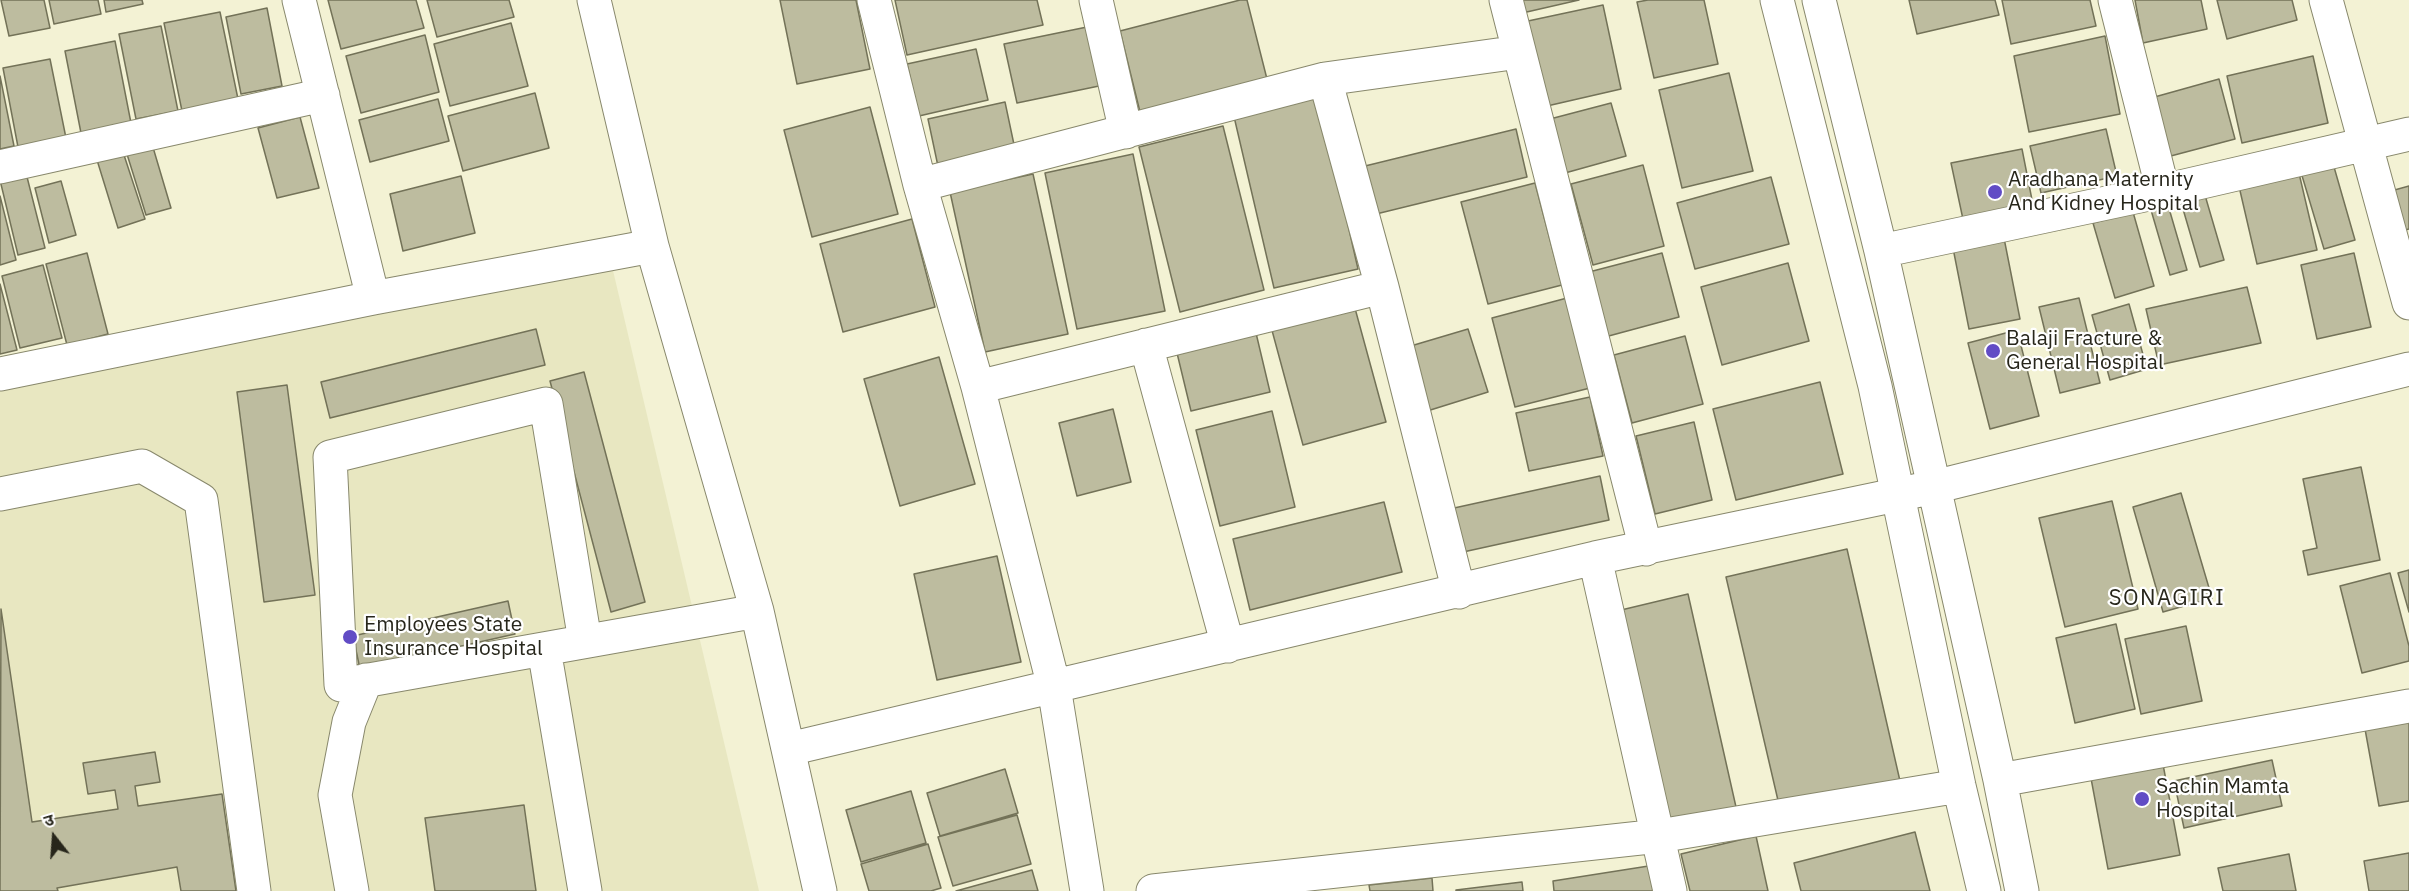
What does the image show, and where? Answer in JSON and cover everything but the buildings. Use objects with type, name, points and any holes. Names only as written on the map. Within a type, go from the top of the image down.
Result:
[{"type":"street","points":[[299,0],[373,297]]},
{"type":"street","points":[[594,0],[652,246],[757,611],[820,891]]},
{"type":"street","points":[[874,0],[920,185],[978,387],[1054,687],[1087,891]]},
{"type":"street","points":[[1096,0],[1126,132]]},
{"type":"street","points":[[1506,0],[1646,549]]},
{"type":"street","points":[[1777,0],[1875,386],[1959,786],[1984,891]]},
{"type":"street","points":[[1819,0],[1881,251],[2000,780],[2022,891]]},
{"type":"street","points":[[2115,0],[2163,191]]},
{"type":"street","points":[[2326,0],[2409,303]]},
{"type":"street","points":[[920,185],[1325,79],[1519,52]]},
{"type":"street","points":[[1325,79],[1382,287],[1459,592]]},
{"type":"street","points":[[0,167],[323,94]]},
{"type":"street","points":[[1881,251],[2163,191],[2409,134]]},
{"type":"street","points":[[0,374],[373,297],[652,246]]},
{"type":"street","points":[[978,387],[1382,287]]},
{"type":"street","points":[[1146,345],[1228,646]]},
{"type":"street","points":[[789,749],[1595,558],[1934,487],[2409,369]]},
{"type":"street","points":[[585,640],[546,404],[330,457],[341,685],[757,611]]},
{"type":"street","points":[[0,494],[142,466],[201,500],[254,891]]},
{"type":"street","points":[[1595,558],[1670,891]]},
{"type":"street","points":[[544,649],[585,891]]},
{"type":"street","points":[[351,891],[335,795],[349,722],[366,680]]},
{"type":"street","points":[[2000,780],[2409,706]]},
{"type":"street","points":[[1153,891],[1659,836],[1959,786]]},
{"type":"shaded area","name":"Employees State Insurance Hospital","points":[[611,262],[759,891],[0,891],[0,384]]},
{"type":"place","name":"Aradhana Maternity And Kidney Hospital","points":[[1995,192]]},
{"type":"place","name":"Balaji Fracture & General Hospital","points":[[1993,351]]},
{"type":"place","name":"Employees State Insurance Hospital","points":[[350,637]]},
{"type":"place","name":"Sachin Mamta Hospital","points":[[2142,799]]},
{"type":"district","name":"SONAGIRI","points":[[2167,599]]}]
